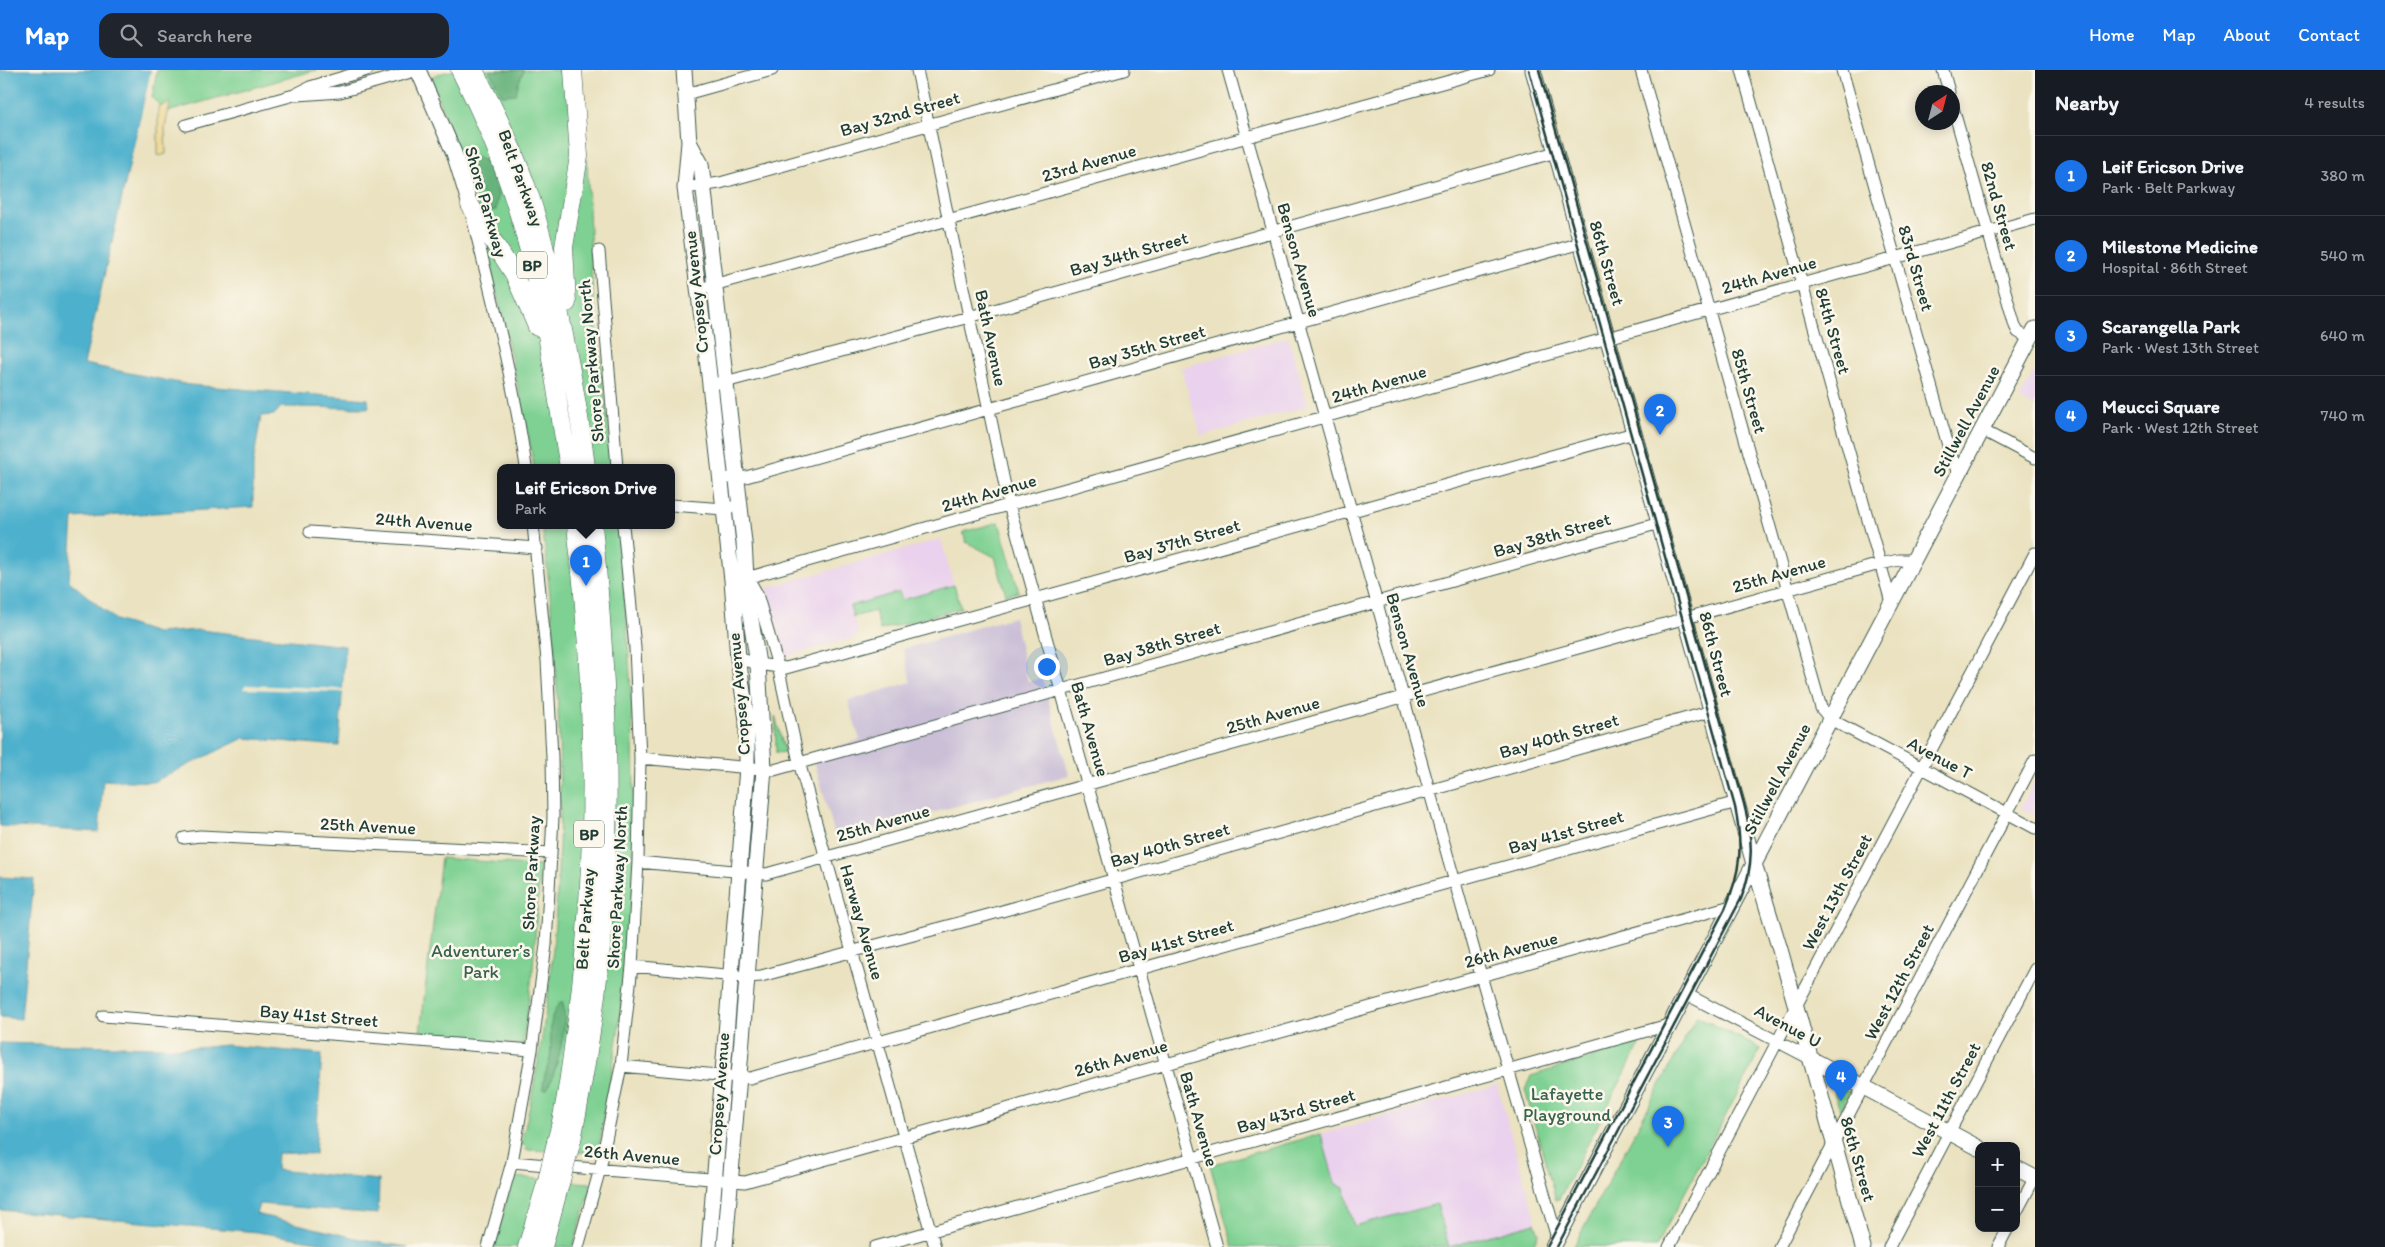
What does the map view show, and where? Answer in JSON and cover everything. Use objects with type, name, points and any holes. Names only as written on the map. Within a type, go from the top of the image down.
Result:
[{"type":"highway","name":"Belt Parkway","points":[[465,71],[491,134],[527,244],[552,358],[558,410],[569,464]]},
{"type":"highway","name":"Belt Parkway","points":[[465,71],[507,136],[528,189],[546,253],[580,415],[586,464]]},
{"type":"highway","points":[[573,71],[579,156],[564,247],[564,276],[580,415]]},
{"type":"highway","points":[[470,206],[514,274],[527,300],[536,322],[558,410]]},
{"type":"highway","name":"Belt Parkway","points":[[564,1141],[566,1091],[580,992],[588,880],[590,761],[587,646],[576,529]]},
{"type":"highway","name":"Belt Parkway","points":[[543,1247],[554,1180],[597,986],[605,872],[606,752],[601,627],[593,529]]},
{"type":"highway","name":"Belt Parkway","points":[[527,1247],[554,1180]]},
{"type":"main road","name":"Shore Parkway","points":[[419,70],[454,153],[470,206]]},
{"type":"main road","name":"Cropsey Avenue","points":[[684,70],[689,142],[685,188],[699,288],[737,478],[748,578],[747,595],[758,664],[764,769],[725,1247]]},
{"type":"main road","name":"86th Street","points":[[1533,70],[1754,864],[1796,1006],[1863,1247]]},
{"type":"main road","name":"Cropsey Avenue","points":[[689,142],[700,164],[714,284],[721,480],[738,658],[747,720],[747,767],[740,871],[709,1247]]},
{"type":"main road","name":"Stillwell Avenue","points":[[1555,1243],[2032,334]]},
{"type":"main road","name":"Avenue U","points":[[1811,1059],[1975,1146]]},
{"type":"main road","points":[[2020,1170],[2035,1178]]},
{"type":"street","points":[[186,125],[294,95],[310,87],[367,70]]},
{"type":"street","points":[[294,95],[340,92],[419,70]]},
{"type":"street","points":[[686,94],[772,70]]},
{"type":"street","name":"Bath Avenue","points":[[917,70],[1009,505],[1217,1247]]},
{"type":"street","name":"Bay 32nd Street","points":[[685,188],[720,183],[1124,70]]},
{"type":"street","name":"Benson Avenue","points":[[1228,70],[1555,1243]]},
{"type":"street","name":"23rd Avenue","points":[[699,288],[949,221],[1489,70]]},
{"type":"street","name":"85th Street","points":[[1641,70],[1786,590],[1821,708],[1830,719]]},
{"type":"street","name":"84th Street","points":[[1742,70],[1892,602]]},
{"type":"street","name":"83rd Street","points":[[1842,70],[1949,449],[1958,474]]},
{"type":"street","points":[[1943,70],[1947,85]]},
{"type":"street","name":"82nd Street","points":[[1959,130],[2015,326],[2018,332],[2032,334]]},
{"type":"street","name":"Bay 34th Street","points":[[718,383],[968,317],[1556,152]]},
{"type":"street","name":"Shore Parkway","points":[[470,206],[501,332],[526,464]]},
{"type":"street","name":"24th Avenue","points":[[732,580],[748,578],[2035,219]]},
{"type":"street","name":"Bay 35th Street","points":[[721,480],[737,478],[988,409],[1581,243]]},
{"type":"street","name":"Shore Parkway North","points":[[599,251],[617,464]]},
{"type":"street","points":[[1982,430],[2035,458]]},
{"type":"street","name":"Bay 37th Street","points":[[738,658],[758,664],[786,668],[1036,600],[1634,432]]},
{"type":"street","points":[[675,505],[724,509],[740,505]]},
{"type":"street","name":"Bay 38th Street","points":[[640,758],[774,770],[1660,523]]},
{"type":"street","name":"Shore Parkway","points":[[488,1247],[512,1162],[532,1050],[546,945],[551,853],[552,757],[547,660],[535,529]]},
{"type":"street","name":"Shore Parkway North","points":[[578,1247],[600,1170],[621,1066],[632,966],[638,862],[640,758],[635,648],[623,529]]},
{"type":"street","name":"24th Avenue","points":[[310,532],[537,548]]},
{"type":"street","name":"West 13th Street","points":[[1669,1247],[2035,553]]},
{"type":"street","name":"25th Avenue","points":[[638,862],[766,874],[1880,564],[1899,560],[1913,560]]},
{"type":"street","name":"Harway Avenue","points":[[748,578],[757,594],[778,666],[799,762],[935,1247]]},
{"type":"street","name":"Bay 40th Street","points":[[632,966],[746,977],[762,976],[1712,711]]},
{"type":"street","name":"Avenue T","points":[[1830,719],[2035,828]]},
{"type":"street","name":"West 12th Street","points":[[1779,1247],[2035,760]]},
{"type":"street","name":"Bay 41st Street","points":[[621,1066],[724,1074],[750,1078],[1737,802]]},
{"type":"street","name":"25th Avenue","points":[[184,838],[200,836],[551,853]]},
{"type":"street","name":"26th Avenue","points":[[512,1162],[745,1182],[1731,906]]},
{"type":"street","name":"West 11th Street","points":[[1889,1247],[2035,969]]},
{"type":"street","name":"Avenue U","points":[[1686,994],[1811,1059]]},
{"type":"street","name":"Bay 41st Street","points":[[103,1016],[532,1050]]},
{"type":"street","name":"Bay 43rd Street","points":[[875,1247],[1668,1025]]},
{"type":"street","points":[[2020,1206],[2035,1178]]},
{"type":"street","points":[[1998,1247],[2006,1232]]},
{"type":"shaded area","points":[[1288,337],[1308,406],[1201,436],[1181,368]]},
{"type":"shaded area","points":[[2035,370],[2035,407],[2020,399]]},
{"type":"shaded area","points":[[941,539],[954,585],[901,600],[899,593],[850,606],[859,636],[786,656],[766,588]]},
{"type":"shaded area","points":[[1014,617],[1028,682],[1042,678],[1069,775],[836,839],[812,753],[860,740],[848,701],[911,682],[903,649]]},
{"type":"shaded area","points":[[2035,780],[2035,815],[2021,808]]},
{"type":"shaded area","points":[[1497,1085],[1539,1233],[1532,1247],[1233,1247],[1210,1165]]},
{"type":"green space","points":[[157,70],[316,70],[167,112],[152,98]]},
{"type":"green space","points":[[454,70],[564,70],[572,114],[587,159],[592,285],[613,464],[533,464],[527,427],[476,201],[431,78],[435,75]]},
{"type":"green space","points":[[489,70],[524,70],[516,94],[502,95]]},
{"type":"green space","points":[[472,156],[486,161],[498,194],[496,210],[490,211],[468,165]]},
{"type":"green space","points":[[999,522],[1019,592],[1006,595],[995,557],[966,542],[963,532]]},
{"type":"green space","points":[[542,529],[618,529],[632,704],[633,884],[625,986],[598,1153],[526,1150],[526,1146],[521,1144],[537,1070],[548,993],[556,915],[559,836],[559,756],[551,600]]},
{"type":"green space","points":[[954,585],[961,608],[880,630],[875,611],[853,617],[850,606],[899,592],[902,600]]},
{"type":"green space","points":[[775,716],[785,752],[776,753]]},
{"type":"green space","name":"Adventurer’s Park","points":[[441,858],[540,866],[533,968],[523,1045],[420,1032]]},
{"type":"green space","points":[[562,1001],[564,1021],[561,1046],[551,1081],[547,1089],[543,1089],[550,1058],[553,1014]]},
{"type":"green space","points":[[1697,1016],[1761,1049],[1656,1247],[1574,1246]]},
{"type":"green space","name":"Lafayette Playground","points":[[1638,1043],[1639,1046],[1559,1199],[1556,1200],[1525,1090],[1531,1076]]},
{"type":"green space","points":[[1832,1085],[1850,1093],[1840,1110]]},
{"type":"green space","points":[[1321,1134],[1335,1183],[1344,1188],[1354,1226],[1437,1204],[1449,1247],[1233,1247],[1210,1165]]},
{"type":"green space","points":[[513,1177],[590,1183],[591,1188],[573,1247],[494,1247]]},
{"type":"green space","points":[[1535,1223],[1539,1233],[1532,1247],[1449,1247]]},
{"type":"sand","points":[[170,103],[165,128],[166,154],[158,156],[158,107]]},
{"type":"water","points":[[0,70],[151,70],[84,364],[190,385],[368,399],[369,408],[281,407],[274,415],[261,416],[253,464],[253,507],[73,518],[69,581],[116,620],[156,633],[199,630],[345,646],[339,746],[244,738],[153,782],[103,780],[99,832],[0,826]]},
{"type":"water","points":[[0,877],[34,879],[21,1019],[0,1017]]},
{"type":"water","points":[[0,1043],[197,1048],[226,1045],[322,1054],[315,1154],[277,1153],[276,1170],[379,1180],[378,1214],[259,1204],[256,1214],[368,1241],[408,1247],[348,1247],[257,1232],[0,1210]]},
{"type":"pier","points":[[151,70],[153,70],[133,163],[130,164]]},
{"type":"pier","points":[[245,685],[345,689],[344,692],[244,689]]},
{"type":"railway","points":[[1529,70],[1735,807],[1740,847],[1737,871],[1725,909],[1547,1247]]},
{"type":"railway","points":[[1539,70],[1744,804],[1751,852],[1748,875],[1741,899],[1557,1247]]},
{"type":"place","name":"Milestone Medicine","points":[[1660,435]]},
{"type":"place","name":"Leif Ericson Drive","points":[[586,586]]},
{"type":"place","name":"Meucci Square","points":[[1841,1101]]},
{"type":"place","name":"Scarangella Park","points":[[1668,1147]]}]
